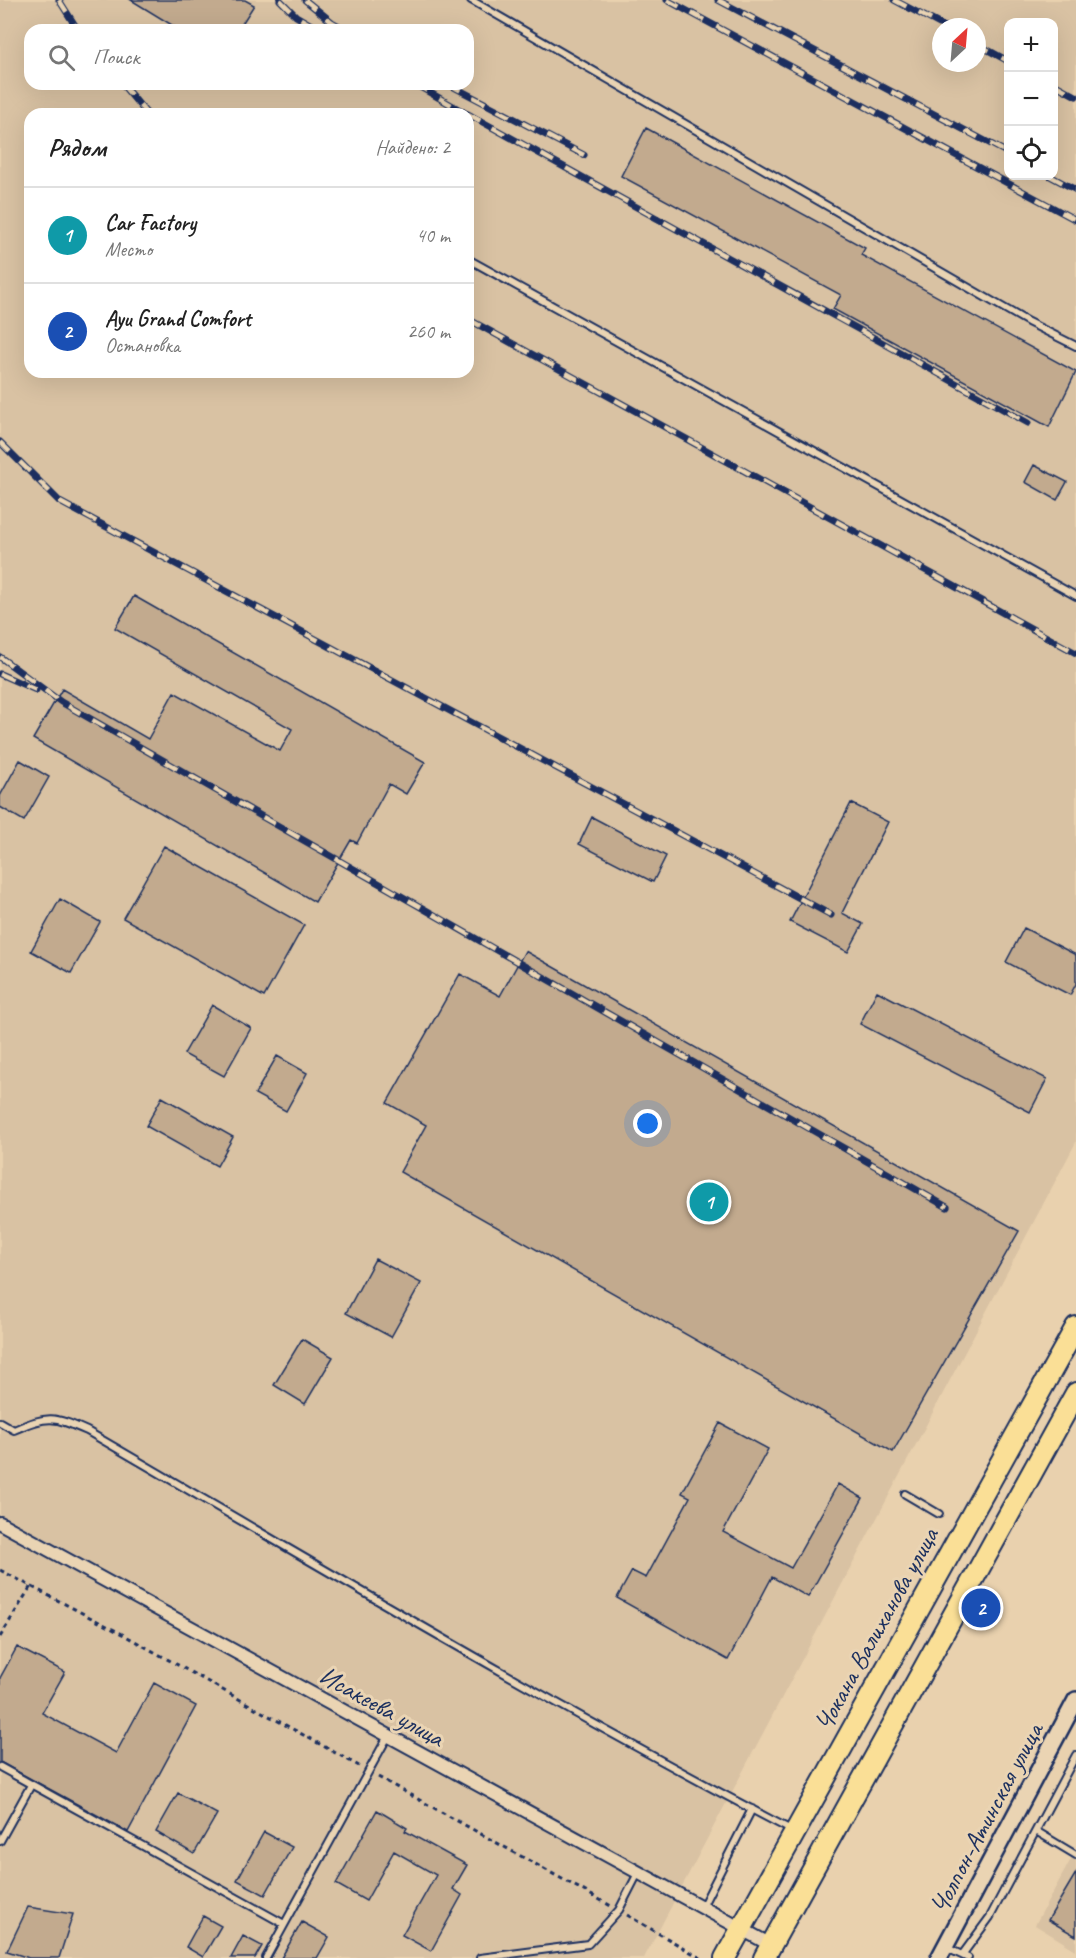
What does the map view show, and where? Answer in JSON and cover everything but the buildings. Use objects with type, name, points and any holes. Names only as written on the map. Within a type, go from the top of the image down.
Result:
[{"type":"main road","name":"Чокана Валиханова улица","points":[[725,1958],[1076,1328]]},
{"type":"main road","points":[[768,1951],[1076,1393]]},
{"type":"main road","points":[[963,1529],[992,1545]]},
{"type":"street","name":"Исакеева улица","points":[[0,1523],[702,1907],[741,1929],[768,1951]]},
{"type":"street","name":"Чолпон-Атинская улица","points":[[942,1952],[1076,1700]]},
{"type":"lane","points":[[471,0],[997,305],[1076,346]]},
{"type":"lane","points":[[474,262],[1076,596]]},
{"type":"lane","points":[[0,1422],[14,1430],[41,1418],[61,1419],[87,1431],[515,1679],[795,1832]]},
{"type":"lane","points":[[905,1494],[939,1514]]},
{"type":"lane","points":[[266,1958],[388,1736]]},
{"type":"lane","points":[[942,1952],[965,1956],[990,1917],[1076,1755]]},
{"type":"lane","points":[[0,1767],[284,1924]]},
{"type":"lane","points":[[0,1841],[31,1785]]},
{"type":"lane","points":[[702,1907],[752,1809]]},
{"type":"lane","points":[[1036,1831],[1076,1855]]},
{"type":"lane","points":[[480,1958],[588,1944],[619,1910],[639,1872]]},
{"type":"path","points":[[0,1570],[619,1910],[701,1958]]},
{"type":"path","points":[[0,1637],[31,1586]]},
{"type":"shaded area","points":[[0,0],[1076,0],[1076,1142],[644,1958],[0,1958]]},
{"type":"shaded area","points":[[1076,1850],[1076,1950],[1035,1925]]},
{"type":"railway","points":[[59,0],[74,24]]},
{"type":"railway","points":[[280,0],[296,16],[310,24]]},
{"type":"railway","points":[[305,0],[336,24]]},
{"type":"railway","points":[[667,0],[1076,220]]},
{"type":"railway","points":[[718,0],[1004,151]]},
{"type":"railway","points":[[894,0],[932,20]]},
{"type":"railway","points":[[986,49],[1004,59]]},
{"type":"railway","points":[[1058,86],[1076,96]]},
{"type":"railway","points":[[127,90],[142,108]]},
{"type":"railway","points":[[425,90],[457,108]]},
{"type":"railway","points":[[459,90],[584,155]]},
{"type":"railway","points":[[474,117],[1028,423]]},
{"type":"railway","points":[[1057,180],[1076,190]]},
{"type":"railway","points":[[474,322],[1076,653]]},
{"type":"railway","points":[[0,442],[60,502],[831,915]]},
{"type":"railway","points":[[0,657],[61,702],[947,1207]]},
{"type":"railway","points":[[0,674],[36,690]]},
{"type":"place","name":"Car Factory","points":[[709,1202]]},
{"type":"place","name":"Ayu Grand Comfort","points":[[981,1608]]}]
